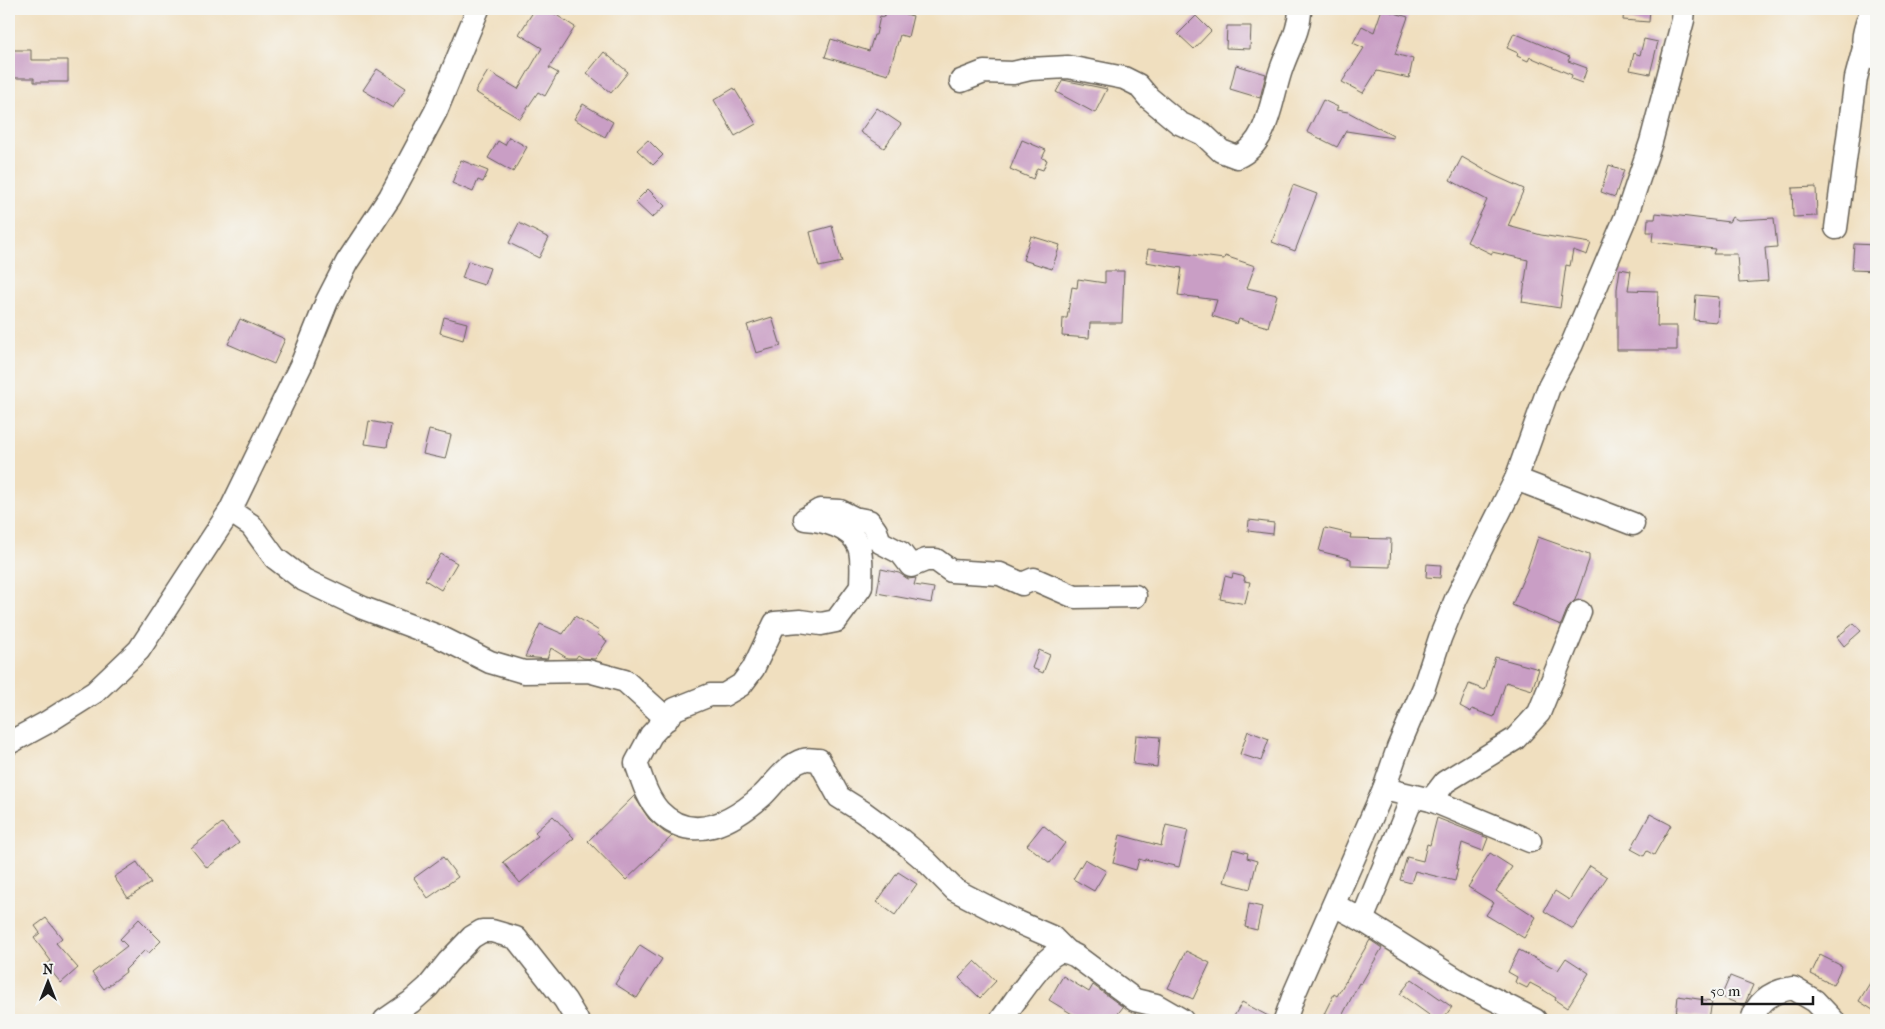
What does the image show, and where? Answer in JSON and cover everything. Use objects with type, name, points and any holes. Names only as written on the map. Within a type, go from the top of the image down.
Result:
[{"type":"street","points":[[9,743],[46,723],[95,692],[139,650],[230,511],[302,363],[327,301],[347,262],[390,197],[436,111],[478,9]]},
{"type":"street","points":[[961,81],[984,72],[1013,72],[1068,67],[1124,78],[1138,85],[1149,98],[1179,123],[1203,134],[1220,151],[1238,157],[1248,152],[1260,134],[1268,116],[1282,67],[1300,23],[1300,9]]},
{"type":"street","points":[[1286,1020],[1295,992],[1384,789],[1456,599],[1484,539],[1516,478],[1549,386],[1572,344],[1627,214],[1651,142],[1683,20],[1684,9]]},
{"type":"street","points":[[1836,228],[1856,78],[1870,53],[1863,34],[1872,9]]},
{"type":"street","points":[[1516,478],[1633,524]]},
{"type":"street","points":[[1135,596],[1075,597],[1034,579],[1022,584],[1000,574],[951,572],[936,560],[926,560],[911,566],[901,553],[880,542],[876,530],[869,521],[854,518],[840,511],[820,510],[805,518],[816,519],[843,529],[854,538],[859,548],[861,587],[858,592],[850,600],[836,621],[821,624],[800,621],[775,623],[753,669],[741,685],[724,695],[710,695],[675,709],[651,735],[636,763],[646,791],[659,810],[676,823],[696,829],[721,824],[762,796],[792,766],[804,759],[818,760],[839,797],[901,840],[926,861],[955,890],[1013,920],[1052,936],[1066,952],[1076,956],[1135,1000],[1156,1005],[1182,1020]]},
{"type":"street","points":[[230,511],[251,525],[275,558],[304,580],[363,608],[440,638],[490,662],[524,672],[588,671],[626,681],[667,719]]},
{"type":"street","points":[[1362,920],[1422,798],[1515,739],[1539,713],[1580,612]]},
{"type":"street","points":[[1384,789],[1422,798],[1530,841]]},
{"type":"street","points":[[1334,905],[1362,920],[1464,984],[1535,1020]]},
{"type":"street","points":[[385,1020],[411,1002],[472,937],[482,931],[492,931],[516,938],[565,1000],[577,1020]]},
{"type":"street","points":[[1001,1020],[1038,971],[1057,953],[1066,952]]},
{"type":"street","points":[[1752,1020],[1754,1013],[1765,999],[1778,990],[1793,988],[1815,1001],[1833,1020]]},
{"type":"building","points":[[535,9],[547,9],[575,27],[549,68],[558,73],[545,96],[538,92],[520,119],[475,92],[488,71],[518,89],[542,48],[519,34]]},
{"type":"building","points":[[889,9],[906,9],[905,14],[913,16],[908,37],[900,35],[888,75],[825,57],[831,39],[869,51],[874,35],[876,35],[880,16],[884,17],[886,10],[889,11]]},
{"type":"building","points":[[1382,9],[1408,17],[1395,54],[1413,59],[1409,78],[1377,71],[1363,93],[1342,82],[1364,48],[1353,43],[1362,26],[1374,32]]},
{"type":"building","points":[[1624,9],[1650,9],[1649,22],[1623,20]]},
{"type":"building","points":[[1196,16],[1211,31],[1194,49],[1178,34]]},
{"type":"building","points":[[1227,26],[1251,26],[1250,49],[1226,48]]},
{"type":"building","points":[[1514,33],[1570,57],[1568,61],[1587,68],[1582,83],[1571,79],[1572,75],[1530,57],[1528,61],[1517,56],[1518,53],[1507,48]]},
{"type":"building","points":[[1644,39],[1658,42],[1650,74],[1630,70],[1634,53],[1640,55]]},
{"type":"building","points":[[10,50],[31,50],[31,60],[68,60],[68,82],[34,82],[34,78],[10,78]]},
{"type":"building","points":[[604,52],[628,72],[611,93],[587,73]]},
{"type":"building","points":[[1236,65],[1266,74],[1260,98],[1230,89]]},
{"type":"building","points":[[377,69],[406,88],[393,108],[363,90]]},
{"type":"building","points":[[1063,80],[1107,89],[1095,113],[1056,92]]},
{"type":"building","points":[[734,88],[756,124],[735,136],[714,100]]},
{"type":"building","points":[[1323,100],[1338,107],[1336,110],[1348,112],[1393,136],[1393,138],[1346,131],[1337,147],[1307,132]]},
{"type":"building","points":[[583,104],[613,122],[605,137],[574,119]]},
{"type":"building","points":[[877,108],[901,124],[884,148],[860,132]]},
{"type":"building","points":[[509,137],[527,147],[513,172],[488,158],[498,141],[505,145]]},
{"type":"building","points":[[648,140],[663,155],[653,165],[637,150]]},
{"type":"building","points":[[1022,140],[1046,150],[1042,158],[1047,160],[1043,170],[1037,168],[1033,179],[1010,169]]},
{"type":"building","points":[[1462,157],[1493,175],[1524,189],[1508,226],[1541,235],[1591,243],[1587,255],[1573,250],[1570,266],[1566,265],[1560,308],[1522,302],[1528,260],[1492,252],[1492,254],[1467,242],[1487,200],[1450,180]]},
{"type":"building","points":[[461,160],[488,171],[483,182],[478,180],[473,192],[452,183]]},
{"type":"building","points":[[1609,165],[1624,170],[1615,197],[1601,192]]},
{"type":"building","points":[[1293,185],[1317,194],[1295,251],[1272,242]]},
{"type":"building","points":[[1816,187],[1817,216],[1793,217],[1792,188]]},
{"type":"building","points":[[648,189],[665,206],[652,218],[635,202]]},
{"type":"building","points":[[1656,213],[1729,222],[1732,217],[1738,220],[1774,218],[1777,247],[1765,248],[1768,281],[1739,283],[1737,254],[1713,254],[1715,249],[1652,242],[1653,232],[1647,232],[1648,219],[1655,219]]},
{"type":"building","points":[[519,223],[549,238],[539,258],[509,243]]},
{"type":"building","points":[[832,226],[842,262],[819,267],[810,232]]},
{"type":"building","points":[[1031,236],[1060,245],[1052,269],[1023,260]]},
{"type":"building","points":[[1854,244],[1876,245],[1876,271],[1852,270]]},
{"type":"building","points":[[1148,249],[1224,259],[1225,256],[1255,266],[1247,288],[1277,295],[1268,327],[1239,319],[1237,324],[1212,316],[1217,300],[1178,295],[1182,268],[1146,262]]},
{"type":"building","points":[[468,261],[490,268],[484,285],[462,278]]},
{"type":"building","points":[[1620,269],[1631,271],[1628,290],[1658,291],[1657,326],[1677,326],[1677,350],[1617,350],[1617,289]]},
{"type":"building","points":[[1105,271],[1124,271],[1122,323],[1090,323],[1089,338],[1062,336],[1063,318],[1067,318],[1072,287],[1077,288],[1078,279],[1105,283]]},
{"type":"building","points":[[1696,295],[1719,297],[1717,322],[1694,320]]},
{"type":"building","points":[[444,317],[467,323],[463,340],[440,333]]},
{"type":"building","points":[[772,317],[781,346],[756,353],[747,325]]},
{"type":"building","points":[[240,319],[285,339],[274,364],[228,344]]},
{"type":"building","points":[[369,421],[391,425],[387,447],[365,444]]},
{"type":"building","points":[[429,430],[451,435],[445,459],[423,454]]},
{"type":"building","points":[[1249,520],[1274,523],[1273,534],[1248,531]]},
{"type":"building","points":[[1325,528],[1351,534],[1350,538],[1391,539],[1390,567],[1351,566],[1351,559],[1319,551]]},
{"type":"building","points":[[1538,537],[1589,555],[1575,600],[1568,607],[1561,625],[1512,605],[1527,570]]},
{"type":"building","points":[[441,554],[457,563],[441,590],[425,580]]},
{"type":"building","points":[[1427,564],[1441,565],[1440,578],[1426,577]]},
{"type":"building","points":[[881,569],[899,573],[908,579],[916,578],[914,585],[934,588],[931,603],[877,593]]},
{"type":"building","points":[[1233,574],[1245,577],[1244,581],[1250,582],[1245,604],[1220,599],[1225,576],[1232,578]]},
{"type":"building","points":[[575,616],[599,631],[597,634],[607,641],[595,659],[583,658],[578,655],[576,658],[567,658],[551,648],[547,659],[525,657],[540,624],[563,634]]},
{"type":"building","points":[[1854,623],[1861,631],[1844,646],[1837,637]]},
{"type":"building","points":[[1039,650],[1050,655],[1043,673],[1032,668]]},
{"type":"building","points":[[1495,657],[1539,669],[1532,690],[1506,682],[1494,717],[1472,709],[1471,712],[1460,706],[1469,684],[1485,690]]},
{"type":"building","points":[[1248,731],[1269,739],[1261,761],[1240,754]]},
{"type":"building","points":[[1136,735],[1160,737],[1157,767],[1133,764]]},
{"type":"building","points":[[634,796],[649,819],[664,832],[672,836],[626,880],[588,841]]},
{"type":"building","points":[[1650,814],[1671,825],[1654,855],[1647,851],[1644,856],[1631,849]]},
{"type":"building","points":[[553,816],[574,838],[520,883],[503,862],[538,836],[535,832]]},
{"type":"building","points":[[1437,818],[1488,838],[1483,851],[1462,843],[1455,881],[1415,871],[1411,883],[1400,880],[1407,857],[1423,861],[1427,844],[1430,845]]},
{"type":"building","points":[[222,823],[239,843],[207,868],[191,848]]},
{"type":"building","points":[[1043,825],[1065,843],[1050,863],[1027,845]]},
{"type":"building","points":[[1166,825],[1188,830],[1179,867],[1145,859],[1145,861],[1139,859],[1136,870],[1113,863],[1120,835],[1161,846]]},
{"type":"building","points":[[1233,849],[1248,853],[1247,858],[1257,861],[1250,889],[1224,882]]},
{"type":"building","points":[[1490,853],[1512,867],[1496,891],[1536,917],[1524,938],[1486,915],[1494,903],[1468,887]]},
{"type":"building","points":[[443,857],[458,877],[428,898],[414,878]]},
{"type":"building","points":[[1085,859],[1106,871],[1094,891],[1073,879]]},
{"type":"building","points":[[137,862],[151,883],[128,898],[114,877]]},
{"type":"building","points":[[1590,866],[1607,877],[1573,929],[1544,911],[1555,891],[1569,900]]},
{"type":"building","points":[[898,872],[917,884],[895,915],[877,902]]},
{"type":"building","points":[[1249,904],[1262,907],[1257,930],[1245,927]]},
{"type":"building","points":[[46,918],[62,938],[56,943],[78,968],[61,983],[46,965],[51,961],[34,938],[40,933],[35,926]]},
{"type":"building","points":[[139,919],[161,941],[149,953],[145,950],[125,970],[126,972],[104,989],[92,973],[127,946],[120,939]]},
{"type":"building","points":[[1370,940],[1382,948],[1361,984],[1359,983],[1340,1020],[1324,1014],[1334,994],[1337,996]]},
{"type":"building","points":[[640,945],[662,959],[637,998],[615,984]]},
{"type":"building","points":[[1519,950],[1558,970],[1566,958],[1589,973],[1567,1008],[1555,1000],[1556,998],[1530,983],[1527,988],[1515,982],[1517,977],[1508,972]]},
{"type":"building","points":[[1186,951],[1210,963],[1193,999],[1168,988]]},
{"type":"building","points":[[1820,955],[1842,966],[1833,985],[1811,974]]},
{"type":"building","points":[[975,961],[996,981],[980,998],[959,978]]},
{"type":"building","points":[[1876,973],[1876,1012],[1859,1001]]},
{"type":"building","points":[[1063,976],[1089,992],[1093,985],[1123,1007],[1113,1020],[1082,1020],[1049,1000]]},
{"type":"building","points":[[1730,976],[1753,985],[1744,1006],[1721,997]]},
{"type":"building","points":[[1412,979],[1452,1007],[1442,1020],[1436,1020],[1400,994]]},
{"type":"building","points":[[1678,996],[1712,1001],[1709,1019],[1676,1015]]},
{"type":"building","points":[[1242,1002],[1272,1018],[1272,1020],[1232,1020]]}]
